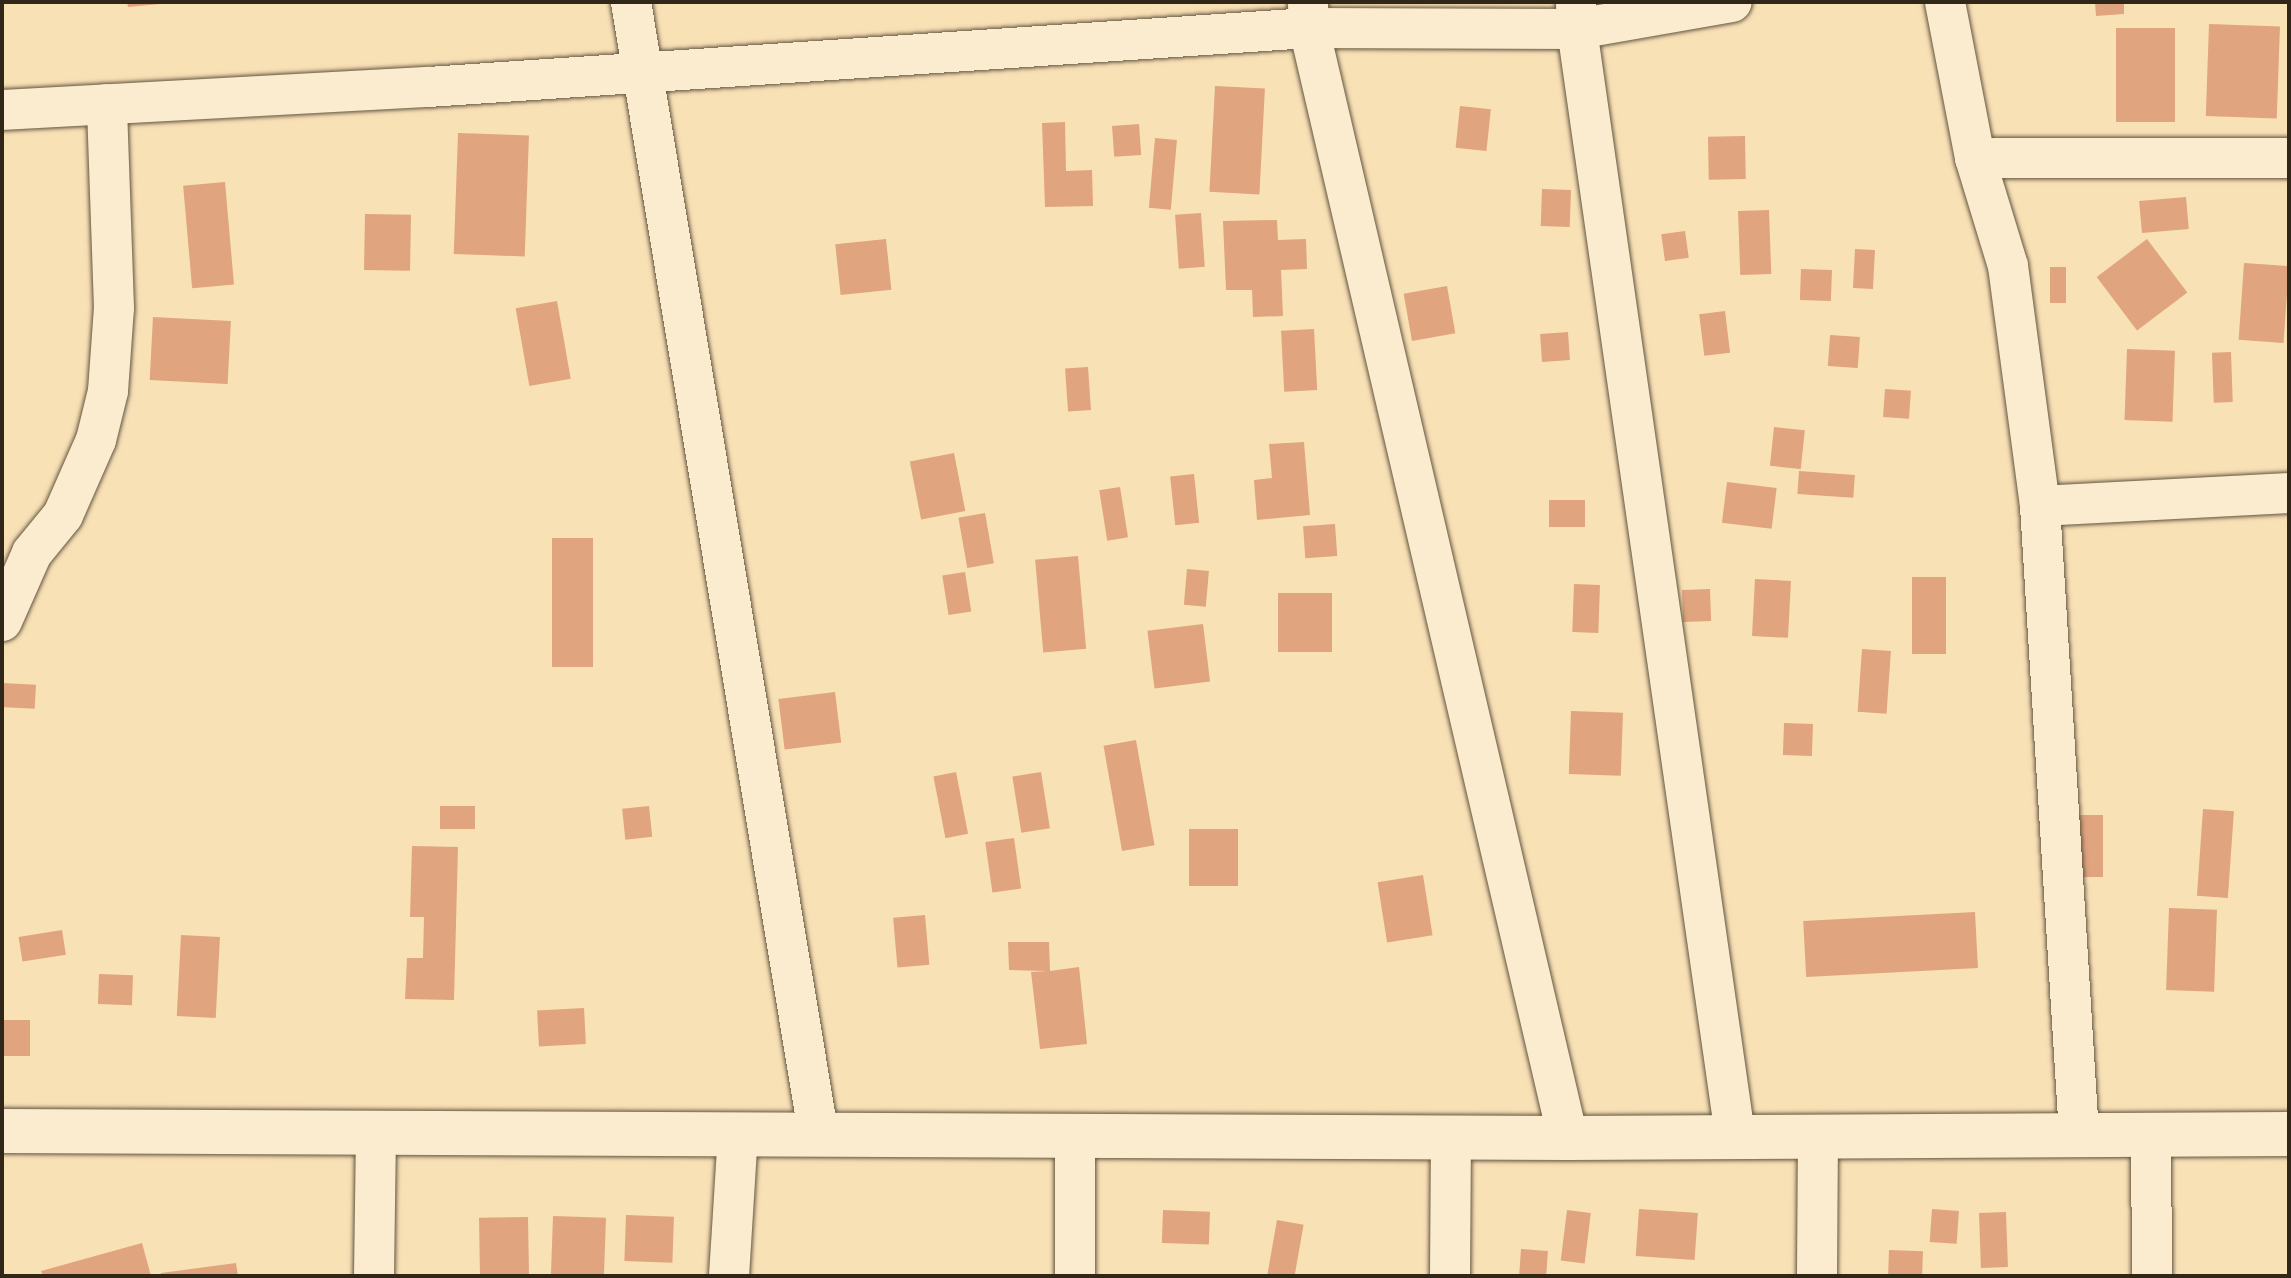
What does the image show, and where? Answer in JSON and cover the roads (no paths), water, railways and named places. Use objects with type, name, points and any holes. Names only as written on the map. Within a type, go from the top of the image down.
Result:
[{"type":"street","points":[[631,2],[818,1132]]},
{"type":"street","points":[[2,110],[644,71],[1309,15],[1576,15],[1732,2]]},
{"type":"street","points":[[1945,2],[1975,158],[2008,266],[2040,506],[2079,1134]]},
{"type":"street","points":[[1309,15],[1568,1138]]},
{"type":"street","points":[[1576,15],[1735,1135]]},
{"type":"street","points":[[2,621],[32,553],[63,515],[96,440],[108,391],[114,308],[107,104]]},
{"type":"street","points":[[1975,158],[2289,158]]},
{"type":"street","points":[[2040,506],[2289,493]]},
{"type":"street","points":[[2,1131],[376,1134],[818,1132],[1568,1138],[2289,1134]]},
{"type":"street","points":[[729,1276],[738,1133]]},
{"type":"street","points":[[374,1276],[376,1134]]},
{"type":"street","points":[[1075,1134],[1075,1276]]},
{"type":"street","points":[[2151,1134],[2152,1276]]},
{"type":"street","points":[[1817,1276],[1818,1135]]},
{"type":"street","points":[[1450,1276],[1451,1137]]}]
